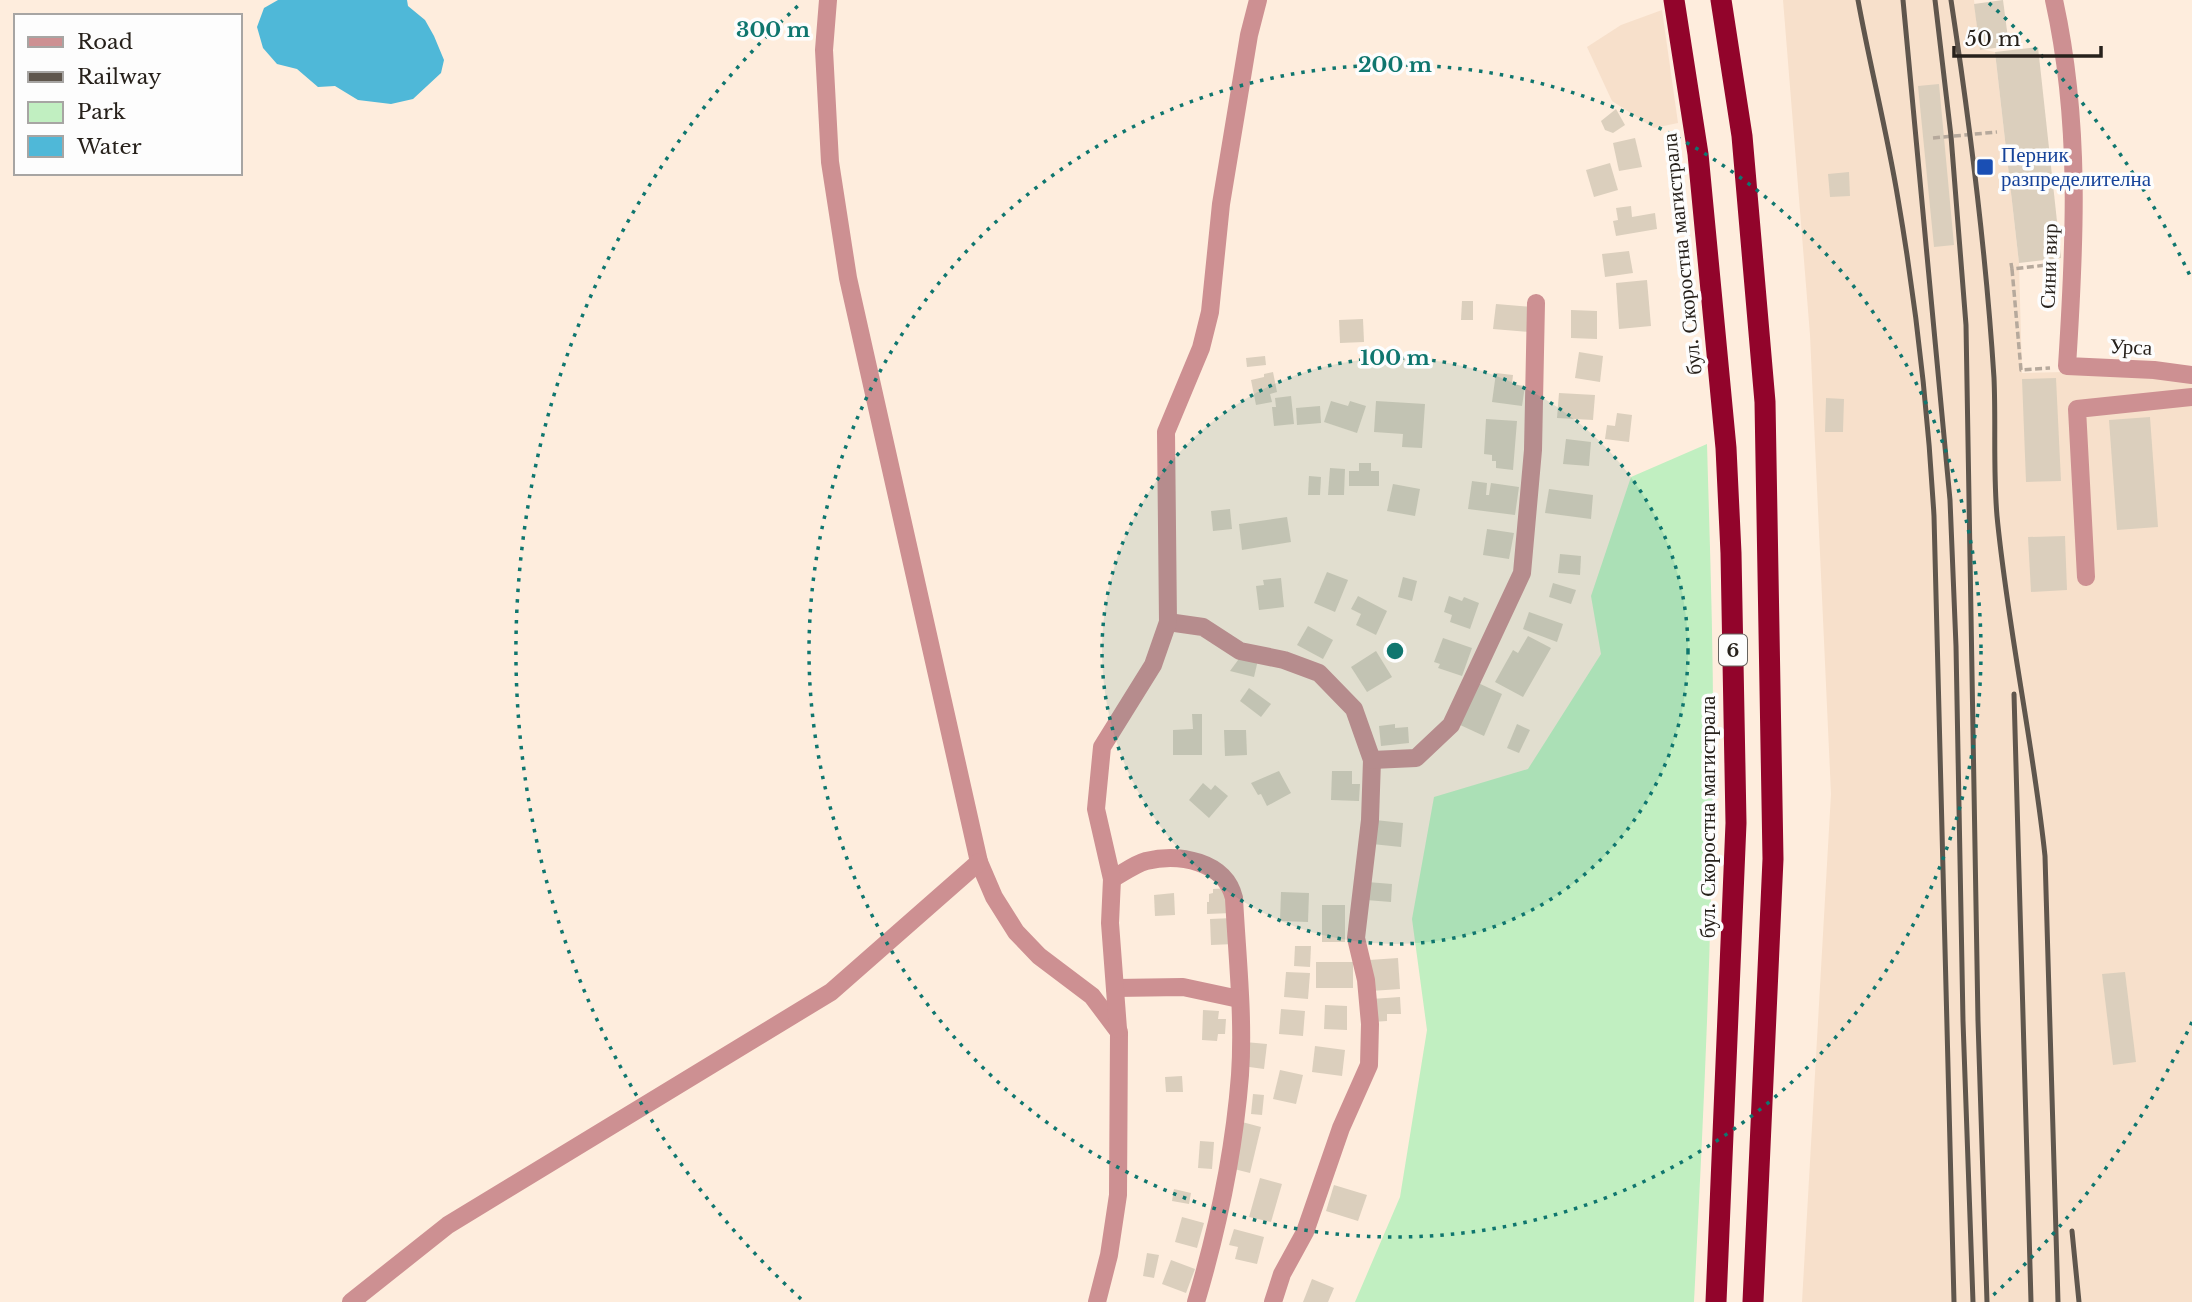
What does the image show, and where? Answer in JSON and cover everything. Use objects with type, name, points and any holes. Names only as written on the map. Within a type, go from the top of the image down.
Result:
[{"type":"highway","name":"бул. Скоростна магистрала","points":[[1674,0],[1698,154],[1726,448],[1731,553],[1736,823],[1716,1302]]},
{"type":"highway","name":"6","points":[[1721,0],[1742,136],[1765,416],[1773,859],[1753,1302]]},
{"type":"street","points":[[828,0],[824,50],[830,162],[848,278],[979,862],[994,897],[1016,932],[1039,956],[1092,996],[1119,1031]]},
{"type":"street","points":[[1097,1302],[1110,1255],[1118,1195],[1119,1031],[1110,923],[1112,879],[1096,809],[1102,747],[1153,665],[1168,622],[1166,432],[1200,348],[1210,312],[1221,204],[1249,35],[1258,0]]},
{"type":"street","name":"Сини вир","points":[[2054,0],[2066,55],[2073,118],[2073,273],[2067,366]]},
{"type":"street","points":[[1372,760],[1416,758],[1451,725],[1522,573],[1532,450],[1536,303]]},
{"type":"street","name":"Урса","points":[[2067,366],[2192,374]]},
{"type":"street","points":[[2086,577],[2077,409],[2192,397]]},
{"type":"street","points":[[1168,622],[1203,627],[1240,651],[1284,660],[1320,673],[1354,709],[1372,760],[1370,820],[1356,938],[1366,980],[1370,1024],[1369,1065],[1340,1128],[1305,1232],[1282,1274],[1273,1302]]},
{"type":"street","points":[[1112,879],[1144,862],[1170,857],[1196,861],[1221,875],[1231,885],[1234,898],[1240,1073],[1232,1145],[1216,1236],[1196,1302]]},
{"type":"street","points":[[351,1302],[448,1225],[831,992],[979,862]]},
{"type":"street","points":[[1115,988],[1183,987],[1239,999]]},
{"type":"path","points":[[1933,138],[1997,132]]},
{"type":"path","points":[[2011,263],[2021,370],[2047,368]]},
{"type":"path","points":[[2012,269],[2049,265]]},
{"type":"shaded area","points":[[1783,0],[1974,0],[1980,49],[1995,52],[2019,263],[2022,373],[2192,369],[2192,1302],[1802,1302],[1831,794],[1810,335]]},
{"type":"shaded area","points":[[1662,10],[1678,123],[1654,128],[1612,101],[1587,47],[1621,25]]},
{"type":"green space","points":[[1707,444],[1713,687],[1711,901],[1694,1302],[1355,1302],[1400,1197],[1427,1030],[1412,919],[1434,797],[1528,769],[1601,654],[1591,596],[1631,477]]},
{"type":"water","points":[[278,0],[407,0],[408,6],[425,20],[434,36],[444,60],[441,73],[413,99],[391,104],[358,100],[335,86],[318,87],[297,69],[277,64],[263,48],[257,27],[264,8]]},
{"type":"building","points":[[2003,0],[2009,46],[1980,50],[1974,4]]},
{"type":"building","name":"Перник разпределителна","points":[[2038,47],[2061,258],[2019,263],[1995,52]]},
{"type":"building","points":[[1939,84],[1954,245],[1934,247],[1918,86]]},
{"type":"building","points":[[1616,109],[1625,125],[1613,133],[1605,130],[1601,121]]},
{"type":"building","points":[[1635,138],[1642,167],[1619,171],[1613,143]]},
{"type":"building","points":[[1610,163],[1618,190],[1594,197],[1586,170]]},
{"type":"building","points":[[1849,172],[1850,196],[1830,197],[1828,174]]},
{"type":"building","points":[[1631,206],[1632,217],[1655,213],[1657,229],[1616,236],[1613,221],[1618,220],[1616,208]]},
{"type":"building","points":[[1629,251],[1633,273],[1605,277],[1602,254]]},
{"type":"building","points":[[1647,280],[1651,326],[1619,329],[1616,283]]},
{"type":"building","points":[[1462,301],[1473,301],[1473,320],[1461,320]]},
{"type":"building","points":[[1496,304],[1532,307],[1530,332],[1493,329]]},
{"type":"building","points":[[1571,310],[1597,311],[1597,339],[1571,338]]},
{"type":"building","points":[[1363,319],[1364,342],[1340,343],[1339,320]]},
{"type":"building","points":[[1579,352],[1603,356],[1600,382],[1575,378]]},
{"type":"building","points":[[1265,356],[1266,365],[1247,367],[1246,358]]},
{"type":"building","points":[[1273,372],[1277,392],[1270,394],[1272,402],[1256,405],[1251,380]]},
{"type":"building","points":[[1496,373],[1513,375],[1512,384],[1525,386],[1522,406],[1492,402]]},
{"type":"building","points":[[2056,378],[2061,481],[2026,482],[2022,379]]},
{"type":"building","points":[[1559,393],[1595,395],[1593,420],[1557,418]]},
{"type":"building","points":[[1291,396],[1294,424],[1274,426],[1272,407],[1276,407],[1275,398]]},
{"type":"building","points":[[1826,398],[1844,399],[1843,432],[1825,432]]},
{"type":"building","points":[[1331,401],[1348,406],[1350,401],[1366,406],[1357,433],[1324,422]]},
{"type":"building","points":[[1376,401],[1425,404],[1422,448],[1402,447],[1403,434],[1374,432]]},
{"type":"building","points":[[1320,406],[1321,423],[1297,425],[1296,408]]},
{"type":"building","points":[[1617,413],[1632,415],[1629,442],[1605,439],[1607,425],[1615,426]]},
{"type":"building","points":[[2150,417],[2158,527],[2117,530],[2109,420]]},
{"type":"building","points":[[1486,419],[1517,421],[1513,470],[1496,468],[1492,455],[1484,454]]},
{"type":"building","points":[[1566,439],[1591,442],[1589,466],[1563,464]]},
{"type":"building","points":[[1359,463],[1371,463],[1371,471],[1379,471],[1379,486],[1349,486],[1349,471],[1359,471]]},
{"type":"building","points":[[1330,468],[1345,469],[1344,495],[1328,495]]},
{"type":"building","points":[[1309,476],[1321,477],[1320,495],[1308,495]]},
{"type":"building","points":[[1472,481],[1487,483],[1486,495],[1489,495],[1491,483],[1519,487],[1515,515],[1468,509]]},
{"type":"building","points":[[1393,484],[1420,489],[1415,516],[1387,511]]},
{"type":"building","points":[[1549,489],[1593,495],[1591,519],[1545,513]]},
{"type":"building","points":[[1230,509],[1232,529],[1213,531],[1211,511]]},
{"type":"building","points":[[1287,517],[1291,542],[1242,550],[1239,524]]},
{"type":"building","points":[[1487,529],[1514,533],[1509,559],[1483,555]]},
{"type":"building","points":[[2065,536],[2067,590],[2031,592],[2028,537]]},
{"type":"building","points":[[1560,554],[1581,556],[1580,575],[1558,573]]},
{"type":"building","points":[[1327,572],[1348,580],[1335,612],[1314,603]]},
{"type":"building","points":[[1403,577],[1417,581],[1412,601],[1398,597]]},
{"type":"building","points":[[1281,578],[1284,607],[1259,610],[1256,586],[1264,585],[1263,580]]},
{"type":"building","points":[[1553,583],[1576,590],[1571,604],[1549,597]]},
{"type":"building","points":[[1358,596],[1387,611],[1376,635],[1356,625],[1361,614],[1351,609]]},
{"type":"building","points":[[1449,596],[1462,601],[1464,597],[1479,603],[1470,629],[1450,622],[1452,615],[1444,612]]},
{"type":"building","points":[[1529,612],[1563,624],[1557,642],[1523,629]]},
{"type":"building","points":[[1308,626],[1333,640],[1323,659],[1297,645]]},
{"type":"building","points":[[1528,636],[1551,648],[1523,697],[1495,682],[1513,650],[1518,653]]},
{"type":"building","points":[[1443,638],[1472,648],[1462,676],[1438,668],[1440,664],[1434,662]]},
{"type":"building","points":[[1376,651],[1392,677],[1367,692],[1351,667]]},
{"type":"building","points":[[1241,656],[1258,660],[1254,677],[1230,671]]},
{"type":"building","points":[[1476,682],[1502,694],[1484,736],[1458,724]]},
{"type":"building","points":[[1249,688],[1271,704],[1261,717],[1240,701]]},
{"type":"building","points":[[1192,714],[1202,714],[1202,755],[1173,755],[1173,730],[1193,729]]},
{"type":"building","points":[[1395,724],[1395,728],[1408,727],[1409,743],[1381,746],[1379,726]]},
{"type":"building","points":[[1517,724],[1530,730],[1519,753],[1507,748]]},
{"type":"building","points":[[1224,730],[1246,730],[1247,755],[1225,756]]},
{"type":"building","points":[[1279,771],[1291,793],[1267,806],[1251,783]]},
{"type":"building","points":[[1332,771],[1352,771],[1352,784],[1360,784],[1359,801],[1331,800]]},
{"type":"building","points":[[1203,783],[1211,790],[1215,785],[1228,796],[1209,818],[1189,800]]},
{"type":"building","points":[[1375,820],[1403,823],[1401,847],[1372,844]]},
{"type":"building","points":[[1367,882],[1392,884],[1391,902],[1366,900]]},
{"type":"building","points":[[1230,888],[1232,913],[1207,914],[1207,902],[1213,889]]},
{"type":"building","points":[[1281,892],[1309,893],[1308,922],[1280,921]]},
{"type":"building","points":[[1174,893],[1175,915],[1155,916],[1154,895]]},
{"type":"building","points":[[1322,905],[1345,905],[1345,942],[1322,942]]},
{"type":"building","points":[[1233,918],[1234,944],[1211,945],[1210,919]]},
{"type":"building","points":[[1295,946],[1311,946],[1310,967],[1294,966]]},
{"type":"building","points":[[1398,958],[1400,989],[1371,991],[1369,960]]},
{"type":"building","points":[[1316,962],[1353,962],[1353,988],[1316,988]]},
{"type":"building","points":[[1286,972],[1310,973],[1308,999],[1284,997]]},
{"type":"building","points":[[2125,972],[2136,1062],[2113,1065],[2102,974]]},
{"type":"building","points":[[1400,997],[1401,1014],[1387,1014],[1387,1021],[1372,1022],[1371,999]]},
{"type":"building","points":[[1325,1005],[1347,1006],[1347,1030],[1324,1029]]},
{"type":"building","points":[[1281,1009],[1305,1011],[1303,1036],[1279,1034]]},
{"type":"building","points":[[1203,1010],[1219,1011],[1218,1019],[1226,1019],[1225,1034],[1218,1034],[1217,1041],[1202,1040]]},
{"type":"building","points":[[1245,1042],[1267,1044],[1264,1069],[1242,1066]]},
{"type":"building","points":[[1315,1046],[1345,1050],[1342,1076],[1312,1072]]},
{"type":"building","points":[[1280,1070],[1303,1075],[1296,1104],[1273,1099]]},
{"type":"building","points":[[1182,1076],[1183,1092],[1166,1092],[1165,1077]]},
{"type":"building","points":[[1253,1094],[1264,1095],[1262,1115],[1251,1114]]},
{"type":"building","points":[[1242,1122],[1261,1127],[1250,1173],[1230,1168]]},
{"type":"building","points":[[1200,1141],[1214,1142],[1212,1169],[1198,1168]]},
{"type":"building","points":[[1260,1178],[1282,1184],[1271,1222],[1249,1217]]},
{"type":"building","points":[[1334,1185],[1367,1195],[1358,1221],[1326,1211]]},
{"type":"building","points":[[1174,1189],[1191,1193],[1189,1204],[1172,1201]]},
{"type":"building","points":[[1182,1217],[1204,1223],[1197,1248],[1175,1242]]},
{"type":"building","points":[[1234,1229],[1264,1237],[1257,1264],[1235,1259],[1238,1247],[1229,1245]]},
{"type":"building","points":[[1147,1253],[1159,1255],[1154,1278],[1143,1276]]},
{"type":"building","points":[[1171,1260],[1195,1269],[1186,1293],[1162,1284]]},
{"type":"building","points":[[1312,1279],[1334,1288],[1328,1302],[1303,1302]]},
{"type":"railway","points":[[1858,0],[1889,149],[1910,278],[1925,397],[1934,516],[1954,1302]]},
{"type":"railway","points":[[1903,0],[1950,500],[1973,1302]]},
{"type":"railway","points":[[1935,0],[1951,136],[1966,325],[1978,1021],[1987,1302]]},
{"type":"railway","points":[[1951,0],[1987,283],[1994,378],[1997,516],[2045,856],[2058,1302]]},
{"type":"railway","points":[[2014,694],[2031,1302]]},
{"type":"railway","points":[[2072,1231],[2079,1302]]},
{"type":"place","name":"Перник разпределителна","points":[[1985,167]]}]
